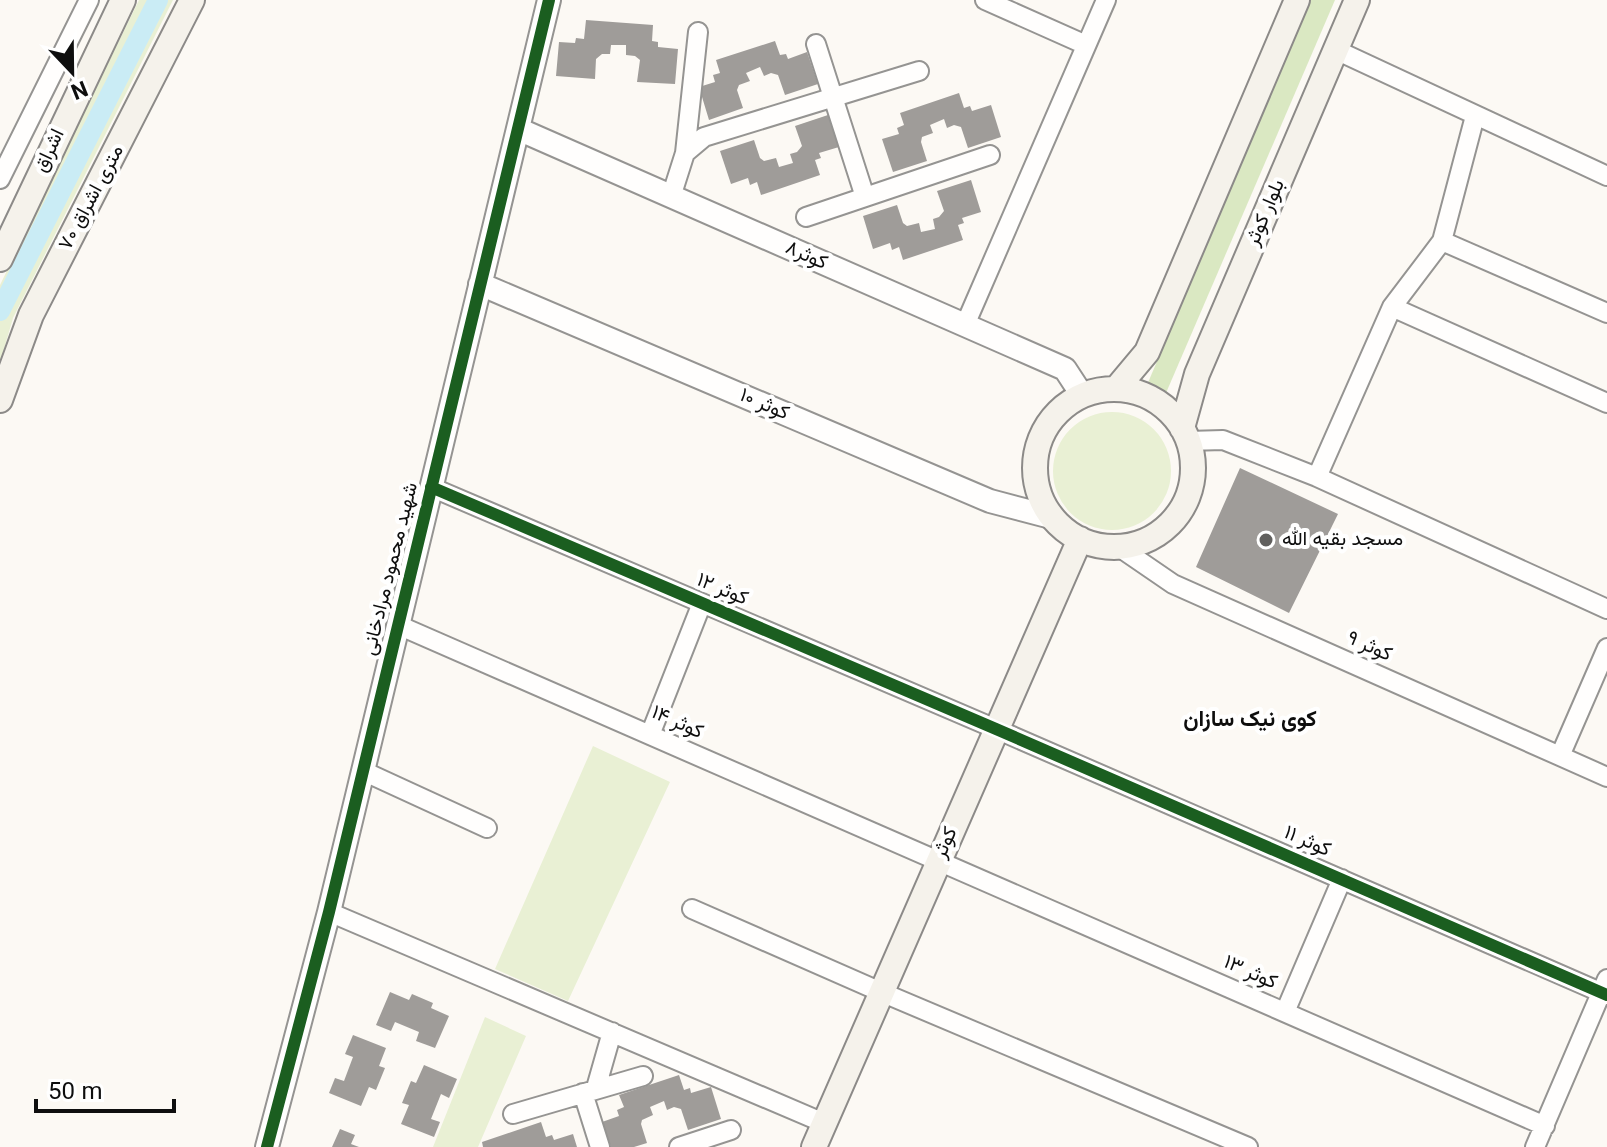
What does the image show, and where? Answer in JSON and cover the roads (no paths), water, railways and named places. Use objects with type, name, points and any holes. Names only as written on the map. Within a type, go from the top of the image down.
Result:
[{"type":"main road","name":"اشراق","points":[[0,259],[123,0]]},
{"type":"main road","name":"۷۰ متری اشراق","points":[[0,400],[31,315],[192,0]]},
{"type":"main road","points":[[1116,389],[1147,352],[1297,0]]},
{"type":"main road","name":"بلوار کوثر","points":[[1185,435],[1197,374],[1357,0]]},
{"type":"main road","points":[[1116,389],[1136,392],[1170,412],[1185,435],[1193,461],[1192,482],[1185,502],[1174,519],[1158,533],[1139,543],[1119,547],[1080,539],[1051,517],[1035,479],[1038,449],[1050,421],[1082,395],[1116,389]]},
{"type":"main road","name":"کوثر","points":[[814,1147],[1080,539]]},
{"type":"street","points":[[0,179],[89,0]]},
{"type":"street","name":"شهید محمود مرادخانی","points":[[267,1147],[329,912],[549,0]]},
{"type":"street","points":[[985,0],[1086,45]]},
{"type":"street","points":[[965,325],[1106,0]]},
{"type":"street","points":[[671,197],[685,153],[698,32]]},
{"type":"street","points":[[816,44],[865,197]]},
{"type":"street","points":[[1336,50],[1607,176]]},
{"type":"street","points":[[685,153],[704,137],[919,71]]},
{"type":"street","points":[[1317,477],[1392,307],[1442,241],[1475,116]]},
{"type":"street","name":"کوثر۸","points":[[518,129],[1065,369],[1082,395]]},
{"type":"street","points":[[806,217],[990,155]]},
{"type":"street","points":[[1442,241],[1607,313]]},
{"type":"street","name":"کوثر ۱۰","points":[[480,284],[990,501],[1051,517]]},
{"type":"street","points":[[1392,307],[1607,403]]},
{"type":"street","points":[[1185,435],[1223,440],[1317,477],[1607,609]]},
{"type":"street","name":"کوثر ۱۲","points":[[431,487],[996,729]]},
{"type":"street","name":"کوثر ۹","points":[[1119,547],[1173,584],[1607,777]]},
{"type":"street","points":[[650,735],[702,603]]},
{"type":"street","name":"کوثر ۱۴","points":[[398,625],[938,861]]},
{"type":"street","points":[[1560,756],[1607,648]]},
{"type":"street","name":"کوثر ۱۱","points":[[996,729],[1605,989]]},
{"type":"street","points":[[363,771],[487,828]]},
{"type":"street","name":"کوثر ۱۳","points":[[938,861],[1545,1126]]},
{"type":"street","points":[[1285,1012],[1342,879]]},
{"type":"street","points":[[692,909],[1248,1147]]},
{"type":"street","points":[[329,912],[824,1123]]},
{"type":"street","points":[[1535,1147],[1605,989]]},
{"type":"street","points":[[600,1147],[589,1091],[612,1032]]},
{"type":"street","points":[[513,1114],[643,1076]]},
{"type":"street","points":[[679,1147],[731,1130]]},
{"type":"waterway","points":[[0,311],[158,0]]},
{"type":"place","name":"مسجد بقیه الله","points":[[1266,540]]},
{"type":"district","name":"کوی نیک سازان","points":[[1250,720]]}]
